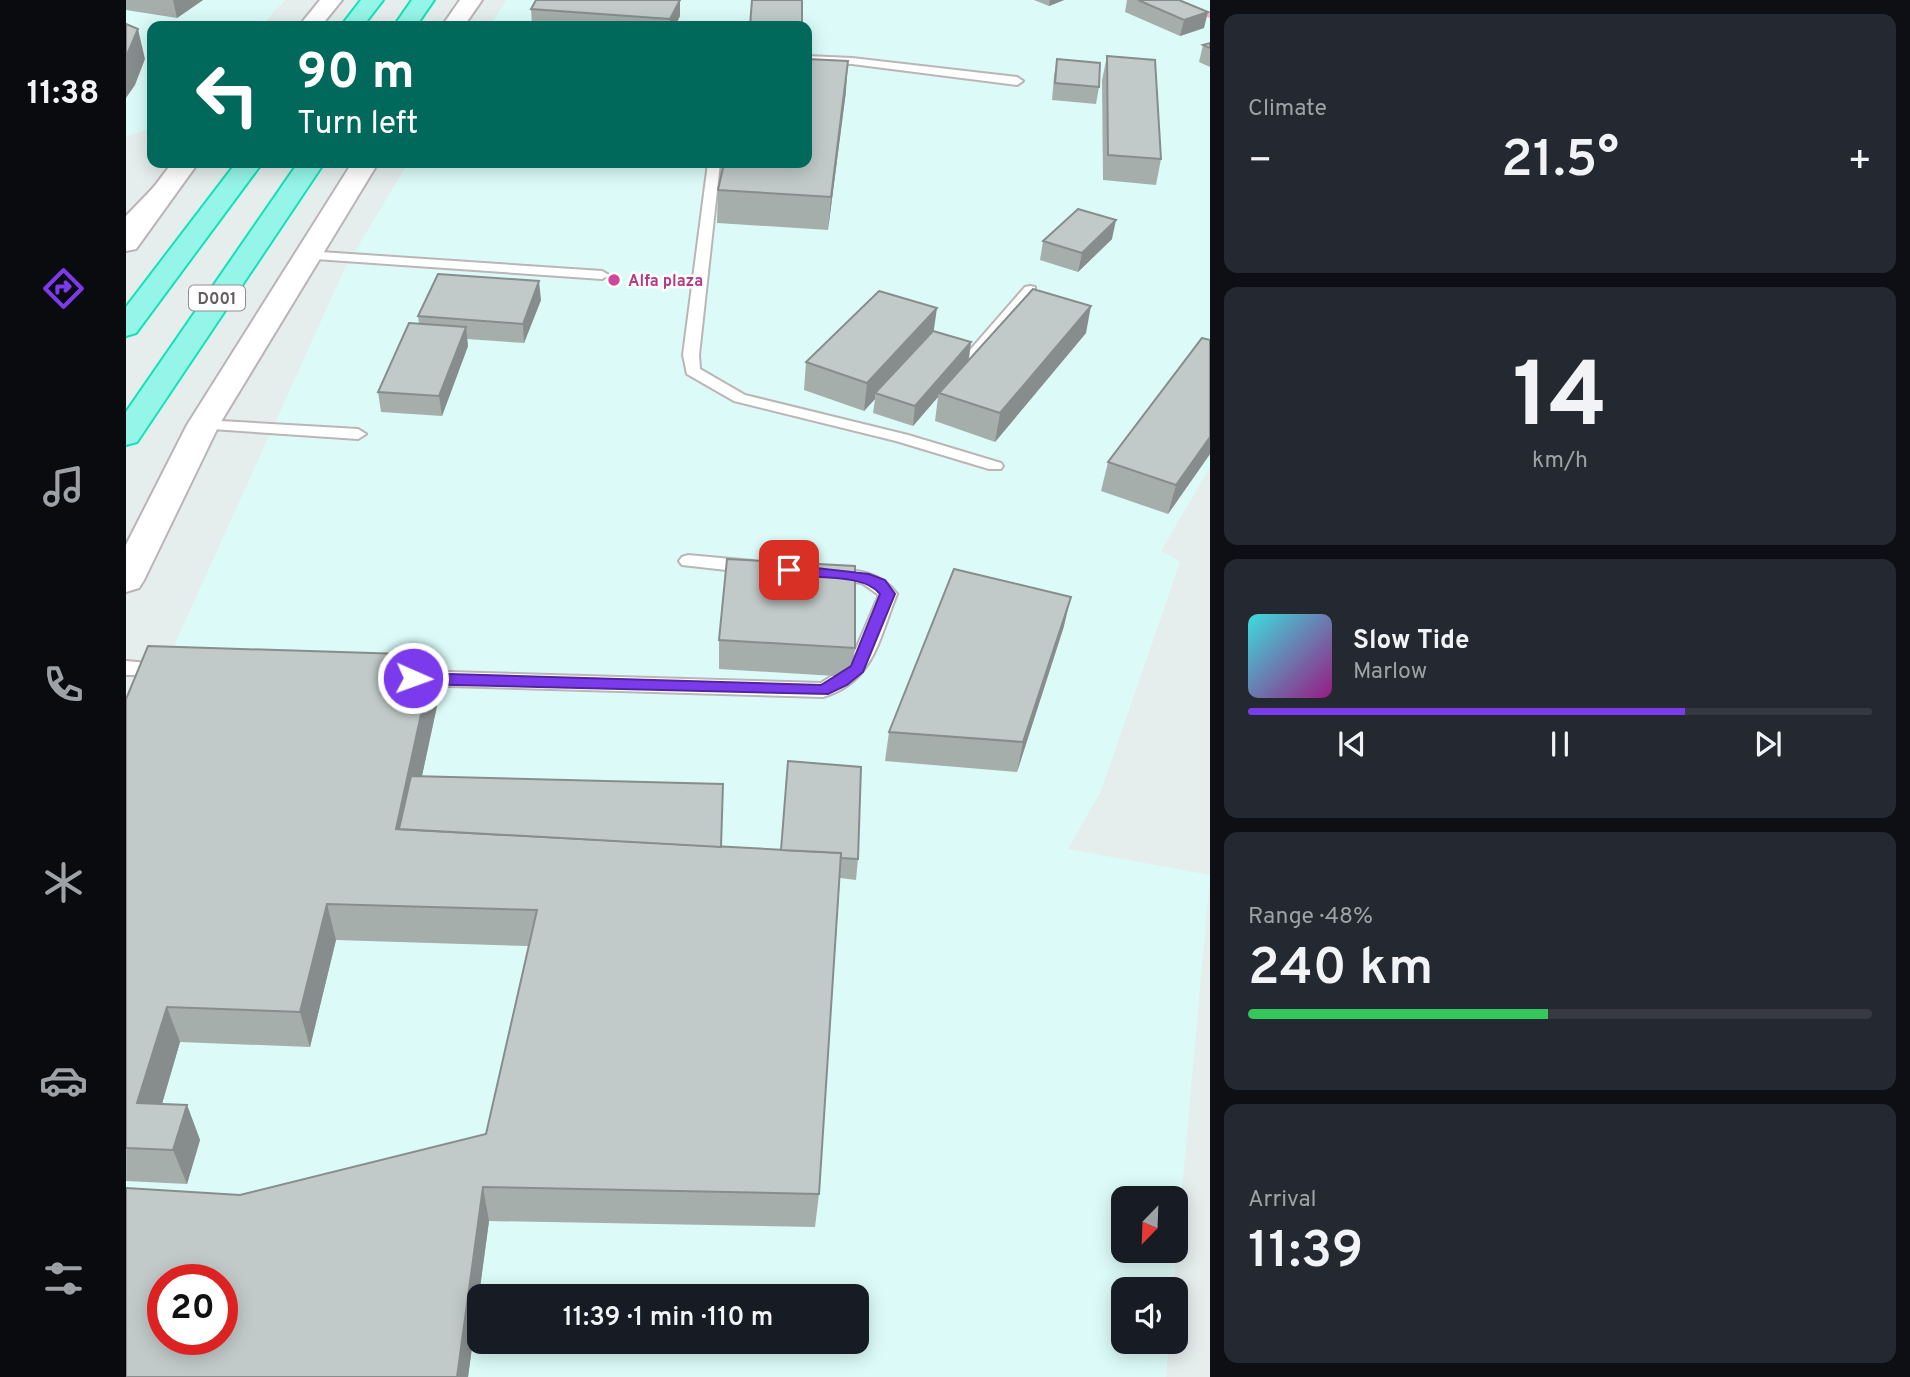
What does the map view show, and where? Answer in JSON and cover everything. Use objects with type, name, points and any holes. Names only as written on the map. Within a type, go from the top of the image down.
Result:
[{"type":"highway","points":[[356,21],[372,0]]},
{"type":"highway","points":[[408,21],[423,0]]},
{"type":"highway","name":"D001","points":[[126,327],[245,168]]},
{"type":"highway","name":"D001","points":[[126,435],[308,168]]},
{"type":"street","points":[[314,21],[331,0]]},
{"type":"street","points":[[456,21],[471,0]]},
{"type":"street","points":[[126,243],[181,168]]},
{"type":"street","points":[[126,580],[203,425],[306,254],[362,168]]},
{"type":"lane","points":[[812,59],[852,61],[1017,81]]},
{"type":"lane","points":[[126,222],[138,214],[180,168]]},
{"type":"lane","points":[[713,168],[691,355],[692,371],[740,398],[907,433],[995,466]]},
{"type":"lane","points":[[306,254],[602,275]]},
{"type":"lane","points":[[948,385],[1030,290]]},
{"type":"lane","points":[[203,425],[358,434]]},
{"type":"lane","points":[[688,561],[769,568]]},
{"type":"lane","points":[[399,678],[823,690],[858,669],[888,594],[880,584],[864,577],[810,572]]},
{"type":"lane","points":[[126,668],[190,671]]},
{"type":"shaded area","points":[[126,0],[285,0],[266,21],[147,21],[147,130],[126,136]]},
{"type":"shaded area","points":[[506,0],[1210,0],[1210,467],[1161,551],[1180,562],[1101,791],[1068,849],[1210,875],[1182,1186],[1111,1186],[1111,1264],[1175,1264],[1174,1277],[1111,1277],[1111,1354],[1168,1354],[1166,1377],[126,1377],[126,785],[155,688],[345,268],[405,168],[812,168],[812,21],[493,21]]},
{"type":"building","points":[[536,0],[680,0],[670,19],[531,9]]},
{"type":"building","points":[[752,0],[802,0],[802,21],[750,21]]},
{"type":"building","points":[[1138,0],[1179,0],[1208,12],[1184,20]]},
{"type":"building","points":[[126,24],[138,29],[126,57]]},
{"type":"building","points":[[1107,56],[1155,60],[1161,159],[1108,155]]},
{"type":"building","points":[[812,59],[848,61],[831,197],[718,190],[723,168],[812,168]]},
{"type":"building","points":[[1057,59],[1100,63],[1099,87],[1055,83]]},
{"type":"building","points":[[1078,209],[1116,220],[1082,253],[1043,241]]},
{"type":"building","points":[[438,274],[539,281],[523,324],[418,316]]},
{"type":"building","points":[[1033,289],[1091,306],[1000,413],[939,393]]},
{"type":"building","points":[[879,291],[937,308],[867,383],[806,362]]},
{"type":"building","points":[[409,323],[466,327],[439,396],[378,392]]},
{"type":"building","points":[[933,331],[971,342],[915,406],[875,393]]},
{"type":"building","points":[[1202,338],[1210,340],[1210,437],[1176,485],[1108,462]]},
{"type":"building","points":[[727,559],[855,566],[855,648],[719,640]]},
{"type":"building","points":[[954,569],[1071,597],[1023,742],[889,732]]},
{"type":"building","points":[[148,646],[434,655],[396,829],[841,853],[819,1194],[483,1187],[470,1284],[467,1284],[467,1304],[457,1377],[126,1377],[126,1188],[240,1195],[486,1134],[537,910],[327,904],[300,1012],[167,1007],[137,1103],[187,1105],[173,1150],[126,1148],[126,699]]},
{"type":"building","points":[[788,761],[861,767],[858,859],[841,858],[841,853],[781,850]]},
{"type":"building","points":[[411,776],[723,784],[721,847],[399,829]]},
{"type":"waterway","points":[[1165,0],[1210,16]]},
{"type":"place","name":"Alfa plaza","points":[[614,280]]},
{"type":"route","points":[[413,678],[823,690],[858,669],[888,594],[880,584],[864,577],[789,570]]}]
